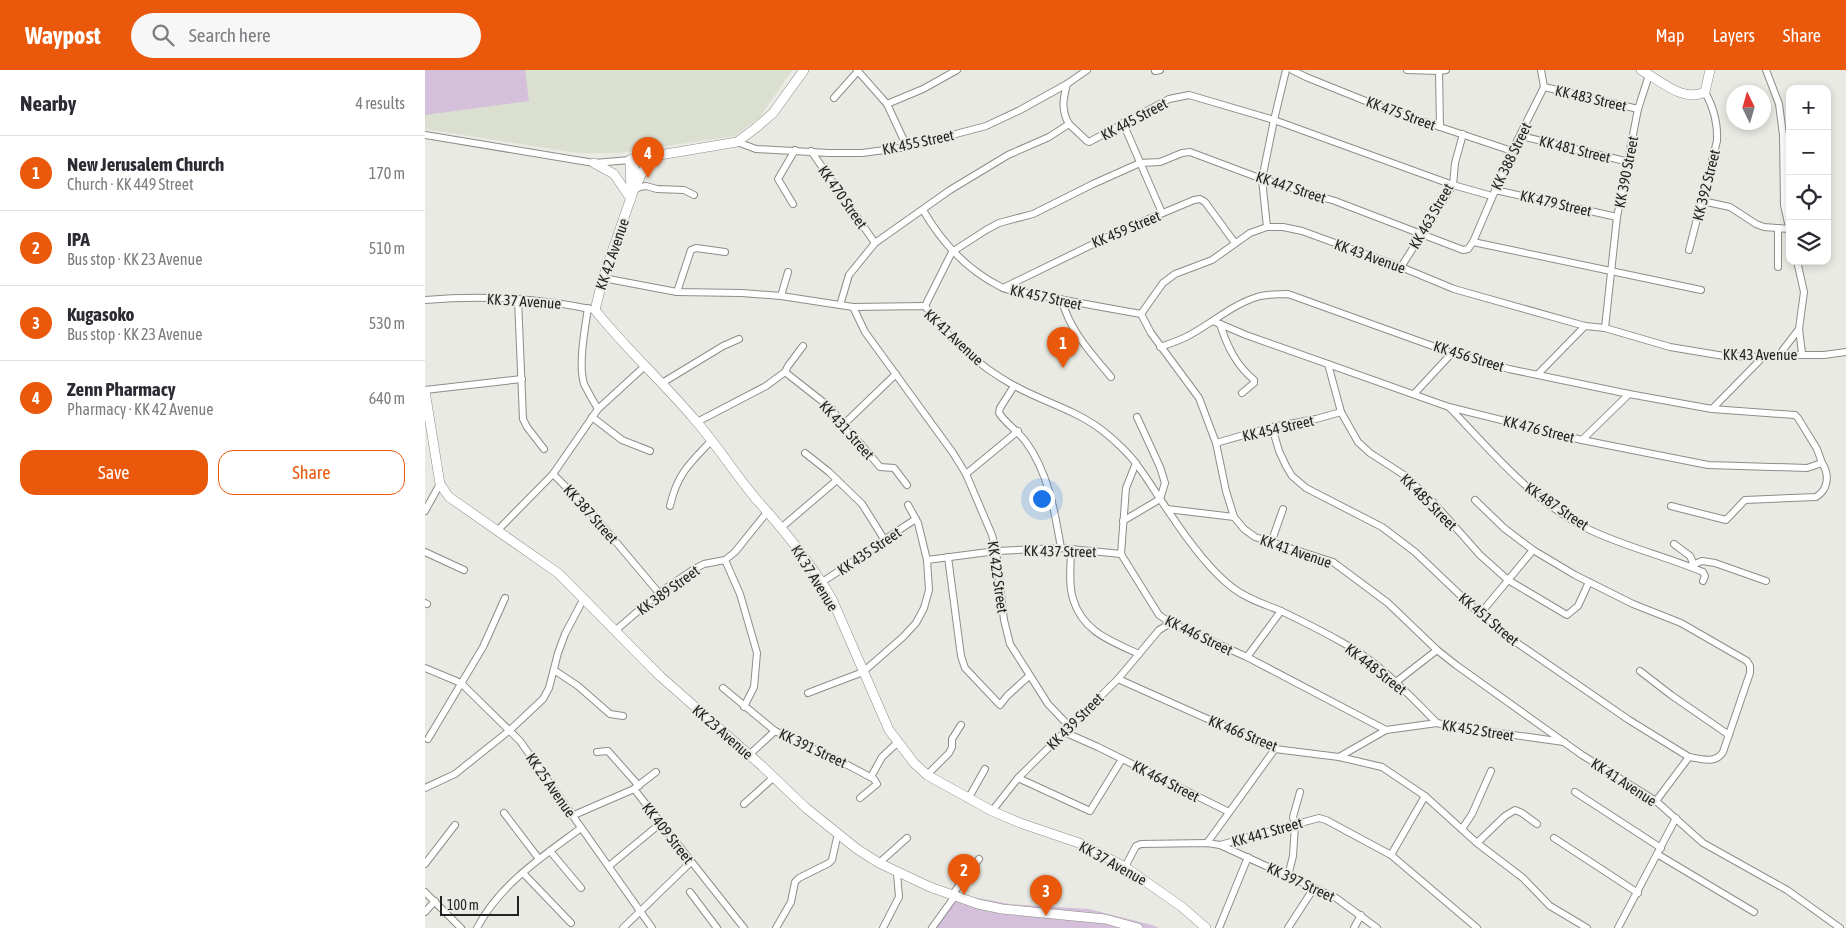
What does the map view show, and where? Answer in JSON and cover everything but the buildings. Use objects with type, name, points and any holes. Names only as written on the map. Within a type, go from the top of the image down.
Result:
[{"type":"main road","points":[[630,160],[737,142],[773,113],[804,70]]},
{"type":"main road","points":[[1645,72],[1673,90],[1690,96],[1705,92],[1711,70]]},
{"type":"main road","points":[[594,163],[614,174],[634,192],[646,165],[654,156]]},
{"type":"main road","name":"KK 42 Avenue","points":[[630,160],[634,192]]},
{"type":"main road","name":"KK 42 Avenue","points":[[592,309],[634,192],[636,172],[630,160]]},
{"type":"main road","name":"KK 37 Avenue","points":[[592,309],[697,422],[782,527],[822,582],[832,599],[889,730],[914,763],[927,774],[992,811],[1020,823],[1079,843],[1125,867],[1182,907],[1206,928]]},
{"type":"main road","points":[[425,391],[440,484]]},
{"type":"main road","name":"KK 23 Avenue","points":[[440,484],[449,497],[558,573],[660,676],[774,777],[806,808],[857,849],[897,872],[978,904],[1002,910],[1105,919],[1137,928]]},
{"type":"street","points":[[834,98],[857,70],[887,104],[907,147]]},
{"type":"street","points":[[887,104],[923,89],[957,70]]},
{"type":"street","name":"KK 455 Street","points":[[737,142],[756,149],[862,153],[907,147],[986,126],[1067,84],[1086,70]]},
{"type":"street","points":[[1155,71],[1161,70]]},
{"type":"street","points":[[1267,227],[1262,179],[1286,70]]},
{"type":"street","name":"KK 475 Street","points":[[1292,70],[1306,78],[1383,108],[1512,151]]},
{"type":"street","points":[[1407,70],[1443,71],[1440,127]]},
{"type":"street","points":[[1541,70],[1545,87]]},
{"type":"street","points":[[1766,70],[1779,104],[1783,135],[1784,205],[1787,220]]},
{"type":"street","name":"KK 390 Street","points":[[1605,328],[1617,217],[1645,72]]},
{"type":"street","points":[[840,306],[849,275],[875,243],[950,190],[1008,155],[1049,137],[1069,124],[1064,114],[1063,100],[1067,84]]},
{"type":"street","name":"KK 483 Street","points":[[1545,87],[1638,109]]},
{"type":"street","name":"KK 388 Street","points":[[1473,242],[1512,151],[1545,87]]},
{"type":"street","name":"KK 392 Street","points":[[1689,250],[1717,141],[1718,129],[1711,103],[1705,92]]},
{"type":"street","name":"KK 445 Street","points":[[1069,124],[1089,142],[1169,99],[1189,95],[1274,120],[1453,185],[1494,193]]},
{"type":"street","points":[[1123,123],[1162,214]]},
{"type":"street","name":"KK 463 Street","points":[[1401,267],[1453,185],[1455,163],[1463,134]]},
{"type":"street","points":[[425,135],[594,163],[630,160]]},
{"type":"street","name":"KK 481 Street","points":[[1521,136],[1629,162]]},
{"type":"street","points":[[793,204],[778,179],[795,150]]},
{"type":"street","name":"KK 470 Street","points":[[811,151],[875,243]]},
{"type":"street","name":"KK 447 Street","points":[[952,252],[999,223],[1033,214],[1140,163],[1160,162],[1181,153],[1190,152],[1262,179],[1335,201],[1463,250],[1468,249],[1473,242],[1701,290]]},
{"type":"street","points":[[634,192],[642,186],[646,186],[657,189],[684,190],[694,195]]},
{"type":"street","name":"KK 479 Street","points":[[1494,193],[1617,217]]},
{"type":"street","name":"KK 459 Street","points":[[1003,288],[1120,231],[1201,199],[1235,243]]},
{"type":"street","points":[[1702,201],[1726,206],[1756,224],[1786,229]]},
{"type":"street","name":"KK 457 Street","points":[[923,210],[934,230],[952,252],[1003,288],[1141,314]]},
{"type":"street","name":"KK 43 Avenue","points":[[1141,314],[1163,283],[1175,274],[1212,260],[1249,234],[1267,227],[1283,227],[1302,231],[1401,267],[1454,289],[1585,326],[1605,328],[1670,347],[1724,356],[1763,357],[1846,352]]},
{"type":"street","points":[[1778,228],[1778,267]]},
{"type":"street","points":[[677,292],[691,250],[695,248],[725,252]]},
{"type":"street","points":[[925,306],[952,252]]},
{"type":"street","points":[[1798,265],[1804,292],[1799,329],[1802,354]]},
{"type":"street","points":[[781,296],[788,272]]},
{"type":"street","name":"KK 41 Avenue","points":[[603,278],[677,292],[719,291],[781,296],[853,307],[925,306],[938,324],[968,353],[997,376],[1014,386],[1085,419],[1100,429],[1136,463],[1167,509]]},
{"type":"street","name":"KK 456 Street","points":[[1160,347],[1185,338],[1257,297],[1288,294],[1452,353],[1509,369],[1712,409],[1795,415],[1817,449],[1822,464]]},
{"type":"street","name":"KK 37 Avenue","points":[[425,300],[446,298],[518,299],[553,301],[592,309]]},
{"type":"street","points":[[518,299],[523,419],[544,449]]},
{"type":"street","points":[[1062,300],[1064,309],[1079,337],[1111,377]]},
{"type":"street","name":"KK 422 Street","points":[[853,307],[865,332],[966,474],[992,535],[996,551],[1004,620],[1010,644],[1047,704],[1069,726]]},
{"type":"street","points":[[592,309],[583,350],[583,377],[584,384],[598,408]]},
{"type":"street","points":[[1141,314],[1160,347],[1199,398],[1216,443],[1226,491],[1234,517],[1167,509]]},
{"type":"street","name":"KK 476 Street","points":[[1213,321],[1449,407],[1582,440],[1709,465],[1807,468],[1822,464]]},
{"type":"street","points":[[1220,324],[1235,361],[1255,383],[1242,393]]},
{"type":"street","points":[[1538,374],[1585,326]]},
{"type":"street","points":[[1779,355],[1799,329]]},
{"type":"street","points":[[662,383],[723,346],[739,339]]},
{"type":"street","points":[[697,422],[767,386],[785,372],[803,346]]},
{"type":"street","points":[[1414,394],[1452,353]]},
{"type":"street","points":[[1712,409],[1763,357]]},
{"type":"street","name":"KK 485 Street","points":[[1328,364],[1341,412],[1358,442],[1404,475],[1433,502],[1480,555],[1508,580],[1565,614],[1570,613],[1578,606],[1589,582]]},
{"type":"street","points":[[553,474],[598,408],[645,366]]},
{"type":"street","name":"KK 431 Street","points":[[785,372],[832,409],[849,434],[860,443],[880,467],[894,468],[907,484]]},
{"type":"street","points":[[843,425],[896,374]]},
{"type":"street","points":[[425,391],[522,379]]},
{"type":"street","points":[[1014,386],[1000,408],[999,413],[1018,431],[1033,452],[1055,511],[1061,548]]},
{"type":"street","points":[[1582,440],[1629,394]]},
{"type":"street","name":"KK 487 Street","points":[[1449,407],[1510,472],[1539,497],[1588,529],[1646,552],[1692,566],[1702,561],[1715,562],[1766,581]]},
{"type":"street","name":"KK 454 Street","points":[[1216,443],[1272,427],[1316,419],[1341,412]]},
{"type":"street","points":[[592,417],[622,440],[650,451]]},
{"type":"street","points":[[1123,521],[1160,499],[1165,483],[1160,467],[1137,417]]},
{"type":"street","name":"KK 451 Street","points":[[1272,427],[1279,451],[1292,476],[1306,488],[1382,527],[1415,552],[1480,614],[1510,638],[1561,674],[1689,757]]},
{"type":"street","points":[[966,474],[1018,431]]},
{"type":"street","points":[[669,506],[678,479],[685,468],[711,441]]},
{"type":"street","points":[[805,453],[837,480],[861,504],[884,539]]},
{"type":"street","points":[[1121,554],[1126,488],[1136,463]]},
{"type":"street","points":[[1671,506],[1726,520],[1745,500],[1816,497],[1822,494],[1828,476],[1827,470],[1822,464]]},
{"type":"street","name":"KK 387 Street","points":[[497,530],[553,474],[589,510],[659,594]]},
{"type":"street","points":[[782,527],[837,480]]},
{"type":"street","points":[[425,512],[440,484]]},
{"type":"street","points":[[1475,500],[1504,528],[1533,550],[1589,582],[1633,604],[1681,623],[1747,661],[1750,666],[1750,672],[1723,752],[1717,759],[1689,757],[1657,801]]},
{"type":"street","name":"KK 435 Street","points":[[908,505],[917,519],[927,560]]},
{"type":"street","name":"KK 448 Street","points":[[1167,509],[1185,537],[1233,588],[1250,599],[1281,611],[1346,644],[1396,682],[1437,723]]},
{"type":"street","points":[[1271,543],[1283,509]]},
{"type":"street","points":[[744,707],[754,687],[756,645],[740,594],[725,560],[735,552],[768,511]]},
{"type":"street","name":"KK 41 Avenue","points":[[1234,517],[1243,530],[1255,537],[1333,562],[1388,603],[1437,650],[1565,743],[1657,801],[1703,842],[1787,890],[1839,928]]},
{"type":"street","name":"KK 435 Street","points":[[822,582],[857,560],[884,539],[917,519]]},
{"type":"street","points":[[1674,544],[1691,556],[1692,566],[1704,573],[1703,581]]},
{"type":"street","name":"KK 437 Street","points":[[927,560],[996,551],[1061,548],[1121,554]]},
{"type":"street","points":[[1071,549],[1073,600],[1085,623],[1096,632],[1139,654]]},
{"type":"street","points":[[1480,614],[1533,550]]},
{"type":"street","points":[[425,552],[464,570]]},
{"type":"street","name":"KK 446 Street","points":[[1121,554],[1159,615],[1171,623],[1247,657],[1386,730]]},
{"type":"street","points":[[948,557],[961,656],[965,668],[1000,705],[1029,676]]},
{"type":"street","name":"KK 389 Street","points":[[616,630],[659,594],[694,569],[704,564],[725,560]]},
{"type":"street","points":[[808,693],[863,672],[916,623],[924,608],[929,590],[927,560]]},
{"type":"street","points":[[428,739],[483,647],[505,598]]},
{"type":"street","points":[[425,788],[455,774],[510,730],[543,699],[549,688],[565,634],[584,598]]},
{"type":"street","points":[[1247,657],[1281,611]]},
{"type":"street","points":[[1159,615],[1159,630]]},
{"type":"street","name":"KK 439 Street","points":[[992,811],[1018,778],[1118,679],[1159,630],[1171,623]]},
{"type":"street","points":[[1396,682],[1437,650]]},
{"type":"street","name":"KK 25 Avenue","points":[[425,668],[461,683],[520,740],[652,928]]},
{"type":"street","points":[[554,670],[578,686],[610,714],[623,716]]},
{"type":"street","points":[[1640,672],[1729,736]]},
{"type":"street","name":"KK 466 Street","points":[[1118,679],[1275,749],[1339,757],[1382,767],[1425,796],[1477,843],[1523,878],[1550,906],[1587,928]]},
{"type":"street","name":"KK 391 Street","points":[[723,688],[775,731],[834,757],[871,777]]},
{"type":"street","name":"KK 452 Street","points":[[1339,757],[1386,730],[1437,723],[1565,743]]},
{"type":"street","points":[[927,774],[952,749],[952,739],[961,725]]},
{"type":"street","points":[[749,755],[775,731]]},
{"type":"street","points":[[1064,732],[1122,759]]},
{"type":"street","points":[[860,798],[877,784],[871,777],[882,757],[898,742]]},
{"type":"street","points":[[1207,843],[1275,749]]},
{"type":"street","points":[[597,752],[608,751],[637,787],[656,772]]},
{"type":"street","name":"KK 464 Street","points":[[1018,778],[1090,811],[1122,759],[1229,812]]},
{"type":"street","points":[[968,798],[985,769]]},
{"type":"street","points":[[1463,829],[1472,814],[1491,771]]},
{"type":"street","points":[[744,804],[774,777]]},
{"type":"street","name":"KK 409 Street","points":[[574,815],[637,787],[661,823],[744,928]]},
{"type":"street","points":[[1288,876],[1293,856],[1294,812],[1300,792]]},
{"type":"street","points":[[1575,792],[1659,851],[1754,912]]},
{"type":"street","points":[[1391,856],[1425,796]]},
{"type":"street","points":[[1477,843],[1505,816],[1515,810],[1537,824]]},
{"type":"street","points":[[504,812],[539,859]]},
{"type":"street","points":[[1618,928],[1676,818]]},
{"type":"street","name":"KK 441 Street","points":[[1125,867],[1136,846],[1141,844],[1207,843],[1220,845],[1312,819],[1326,820],[1391,856],[1477,928]]},
{"type":"street","points":[[609,866],[661,823]]},
{"type":"street","points":[[425,864],[455,825]]},
{"type":"street","points":[[477,928],[485,912],[502,891],[539,859],[581,828]]},
{"type":"street","points":[[776,928],[791,902],[795,882],[832,860],[837,833]]},
{"type":"street","points":[[879,863],[907,838]]},
{"type":"street","points":[[1554,838],[1638,893]]},
{"type":"street","name":"KK 397 Street","points":[[1220,845],[1336,898],[1377,928]]},
{"type":"street","points":[[550,851],[581,888]]},
{"type":"street","points":[[1219,928],[1248,858]]},
{"type":"street","points":[[933,928],[979,859]]},
{"type":"street","points":[[623,928],[691,862]]},
{"type":"street","points":[[883,928],[899,898],[897,872]]},
{"type":"street","points":[[523,873],[571,923]]},
{"type":"street","points":[[1288,928],[1314,888]]},
{"type":"street","points":[[425,892],[461,928]]},
{"type":"street","points":[[690,892],[717,928]]},
{"type":"street","points":[[425,912],[435,902]]},
{"type":"street","points":[[1354,928],[1361,915]]},
{"type":"shaded area","points":[[425,70],[792,70],[759,118],[734,136],[618,153],[578,153],[425,129]]},
{"type":"shaded area","points":[[425,70],[525,70],[529,101],[425,115]]},
{"type":"shaded area","points":[[957,894],[1010,904],[1089,909],[1159,928],[927,928]]},
{"type":"place","name":"Zenn Pharmacy","points":[[648,178]]},
{"type":"place","name":"New Jerusalem Church","points":[[1063,368]]},
{"type":"place","name":"IPA","points":[[964,895]]},
{"type":"place","name":"Kugasoko","points":[[1046,916]]}]
